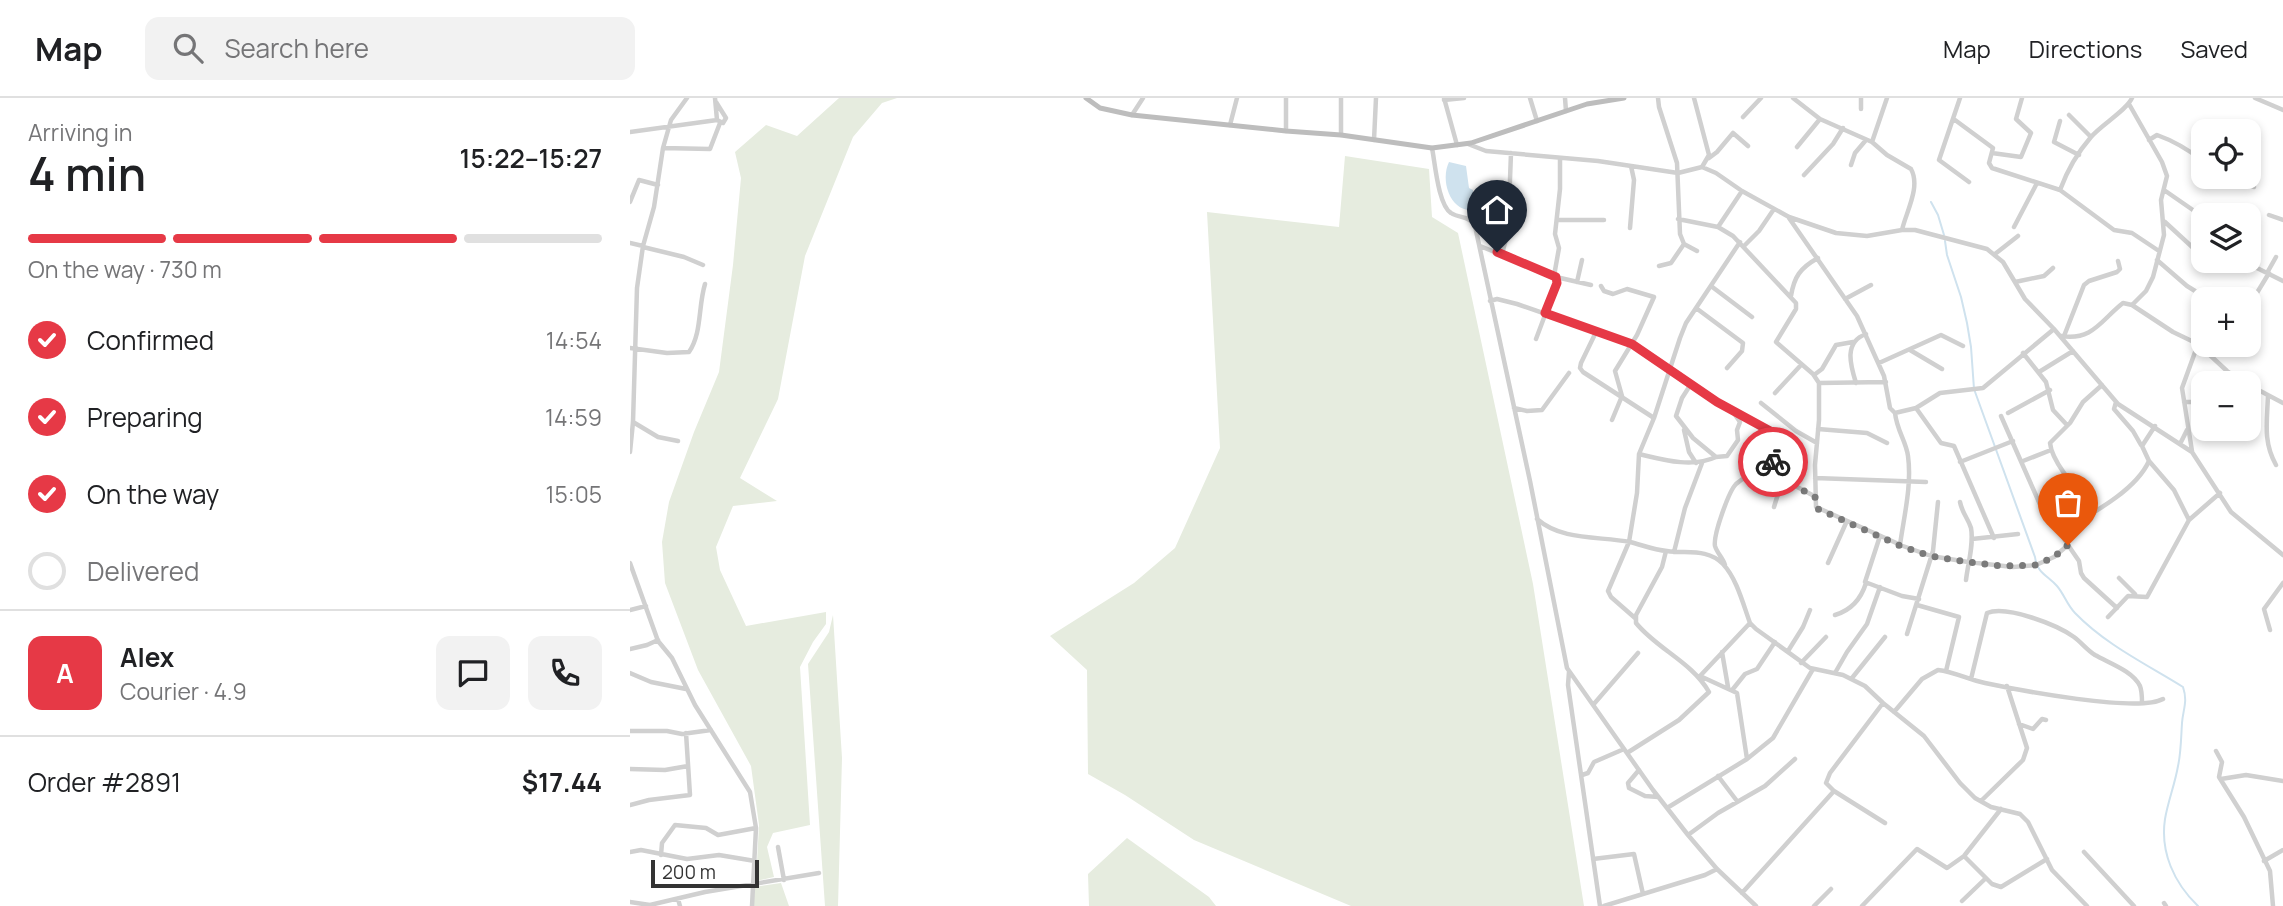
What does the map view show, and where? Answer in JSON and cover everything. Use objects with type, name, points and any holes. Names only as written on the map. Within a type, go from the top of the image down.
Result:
[{"type":"main road","points":[[1086,98],[1100,107],[1132,115],[1341,135],[1432,148],[1468,144],[1587,104],[1624,98]]},
{"type":"street","points":[[630,452],[633,422],[632,349],[643,247],[659,185],[663,148],[671,120],[687,98]]},
{"type":"street","points":[[1132,115],[1143,98]]},
{"type":"street","points":[[1230,125],[1237,98]]},
{"type":"street","points":[[1286,98],[1286,131]]},
{"type":"street","points":[[1341,98],[1341,135]]},
{"type":"street","points":[[1374,140],[1376,98]]},
{"type":"street","points":[[1457,146],[1444,99],[1464,98]]},
{"type":"street","points":[[1530,98],[1537,121]]},
{"type":"street","points":[[1565,98],[1566,111]]},
{"type":"street","points":[[1658,98],[1674,148],[1678,173],[1680,234],[1684,244],[1698,251]]},
{"type":"street","points":[[1694,98],[1709,158]]},
{"type":"street","points":[[1743,117],[1761,98]]},
{"type":"street","points":[[1793,98],[1820,119],[1869,141],[1913,173],[1913,195],[1902,230]]},
{"type":"street","points":[[1860,98],[1861,109]]},
{"type":"street","points":[[1851,165],[1854,153],[1869,141],[1887,98]]},
{"type":"street","points":[[1961,98],[1939,160],[1969,182]]},
{"type":"street","points":[[1992,153],[2021,157],[2031,133],[2016,119],[2022,98]]},
{"type":"street","points":[[2255,98],[2283,110]]},
{"type":"street","points":[[630,132],[670,126],[724,123],[726,119],[715,100]]},
{"type":"street","points":[[663,148],[710,149],[718,122],[715,100]]},
{"type":"street","points":[[2060,190],[2068,169],[2091,137],[2131,101],[2167,176],[2161,200],[2164,235],[2149,287],[2132,305]]},
{"type":"street","points":[[2069,115],[2091,137]]},
{"type":"street","points":[[1797,148],[1820,119]]},
{"type":"street","points":[[1955,120],[1993,148],[1989,163],[1992,168],[2060,190],[2114,230],[2132,233],[2159,251]]},
{"type":"street","points":[[2060,121],[2053,139],[2054,144],[2079,155]]},
{"type":"street","points":[[1804,174],[1833,144],[1843,128]]},
{"type":"street","points":[[1702,167],[1733,133],[1748,146]]},
{"type":"street","points":[[2149,140],[2157,135],[2183,145],[2191,151]]},
{"type":"street","points":[[1468,144],[1486,151],[1678,173],[1702,167],[1789,217],[1836,233],[1867,236],[1902,230],[1935,234],[1959,243],[1980,246],[2003,262],[2025,299],[2062,336],[2116,402],[2192,452],[2231,512],[2282,552]]},
{"type":"street","points":[[1432,148],[1434,172],[1445,206],[1450,213],[1466,217],[1473,222],[1479,246],[1569,672],[1568,685],[1602,906],[1705,876],[1717,869]]},
{"type":"street","points":[[1502,254],[1508,232],[1511,153]]},
{"type":"street","points":[[1536,339],[1557,283],[1555,276],[1559,248],[1555,240],[1560,158]]},
{"type":"street","points":[[1630,166],[1634,180],[1630,228]]},
{"type":"street","points":[[649,182],[660,176]]},
{"type":"street","points":[[630,202],[639,180],[659,185]]},
{"type":"street","points":[[2014,227],[2037,183]]},
{"type":"street","points":[[2164,190],[2191,209]]},
{"type":"street","points":[[1718,228],[1742,191]]},
{"type":"street","points":[[1582,775],[1588,773],[1594,762],[1625,751],[1679,720],[1708,694],[1699,678],[1685,663],[1647,635],[1637,625],[1635,618],[1611,597],[1608,591],[1629,542],[1637,494],[1639,454],[1671,371],[1683,331],[1695,308],[1742,244],[1759,231],[1774,209]]},
{"type":"street","points":[[2269,215],[2283,220]]},
{"type":"street","points":[[1789,217],[1866,334],[1886,382],[1890,408],[1895,413],[1896,427],[1908,456],[1909,481],[1900,545]]},
{"type":"street","points":[[1678,219],[1718,228],[1742,244],[1796,303],[1796,309],[1776,342],[1814,375],[1819,383],[1815,478],[1818,509],[1846,523],[1931,556],[1968,562],[2001,566],[2036,565],[2054,557],[2068,545]]},
{"type":"street","points":[[1557,220],[1604,220]]},
{"type":"street","points":[[2164,222],[2191,246]]},
{"type":"street","points":[[1994,254],[2018,236]]},
{"type":"street","points":[[630,243],[684,257],[703,265]]},
{"type":"street","points":[[1659,266],[1671,263],[1684,244]]},
{"type":"street","points":[[1479,246],[1555,276],[1591,285]]},
{"type":"street","points":[[2260,287],[2276,257]]},
{"type":"street","points":[[1791,297],[1792,285],[1797,275],[1805,265],[1818,258]]},
{"type":"street","points":[[1577,282],[1582,260]]},
{"type":"street","points":[[2156,260],[2191,288]]},
{"type":"street","points":[[2062,336],[2084,285],[2117,272],[2120,269],[2118,261]]},
{"type":"street","points":[[2015,282],[2044,276],[2053,268]]},
{"type":"street","points":[[2261,270],[2283,281]]},
{"type":"street","points":[[632,349],[667,353],[691,350],[698,332],[697,316],[705,284]]},
{"type":"street","points":[[1845,299],[1871,285]]},
{"type":"street","points":[[1601,286],[1602,290],[1613,294],[1627,289],[1654,297],[1632,344],[1615,371],[1622,398],[1612,420]]},
{"type":"street","points":[[1711,286],[1752,317]]},
{"type":"street","points":[[1490,301],[1506,301],[1632,344],[1691,384],[1783,438],[1770,466],[1771,473],[1815,497]]},
{"type":"street","points":[[2062,336],[2076,337],[2092,331],[2123,303],[2132,305],[2191,341]]},
{"type":"street","points":[[1695,308],[1743,343],[1742,351],[1727,368]]},
{"type":"street","points":[[1895,413],[1916,408],[1940,393],[1983,388],[2054,329]]},
{"type":"street","points":[[1597,330],[1580,368],[1654,418]]},
{"type":"street","points":[[1814,375],[1822,369],[1836,345],[1854,342],[1866,334]]},
{"type":"street","points":[[1879,363],[1941,335],[1963,346]]},
{"type":"street","points":[[1854,342],[1850,355],[1856,383]]},
{"type":"street","points":[[1910,350],[1942,369]]},
{"type":"street","points":[[2039,372],[2073,351]]},
{"type":"street","points":[[2023,354],[2039,372],[2050,390],[2053,410],[2067,425]]},
{"type":"street","points":[[2192,452],[2181,393],[2193,357]]},
{"type":"street","points":[[2212,357],[2227,371]]},
{"type":"street","points":[[1775,393],[1801,365]]},
{"type":"street","points":[[1514,408],[1542,410],[1569,373]]},
{"type":"street","points":[[1819,383],[1886,382]]},
{"type":"street","points":[[1691,384],[1682,398],[1676,416],[1684,429],[1716,457]]},
{"type":"street","points":[[2095,511],[2066,475],[2051,450],[2050,443],[2083,402],[2102,385]]},
{"type":"street","points":[[2008,413],[2050,390]]},
{"type":"street","points":[[2261,392],[2283,403]]},
{"type":"street","points":[[2268,396],[2265,418],[2267,445],[2276,465]]},
{"type":"street","points":[[2116,402],[2114,409],[2133,430],[2149,461],[2174,489],[2189,520]]},
{"type":"street","points":[[2184,402],[2191,402]]},
{"type":"street","points":[[1761,403],[1816,443]]},
{"type":"street","points":[[1639,454],[1664,460],[1699,463],[1727,456],[1738,440],[1740,422],[1730,408]]},
{"type":"street","points":[[1916,408],[1941,443],[1954,446],[1994,538]]},
{"type":"street","points":[[1516,418],[1527,411]]},
{"type":"street","points":[[2001,416],[2042,509],[2079,561],[2084,578],[2116,608]]},
{"type":"street","points":[[633,422],[658,437],[678,441]]},
{"type":"street","points":[[2142,446],[2155,426]]},
{"type":"street","points":[[1684,429],[1689,452],[1699,463]]},
{"type":"street","points":[[1818,429],[1867,433],[1886,443]]},
{"type":"street","points":[[2180,444],[2187,430]]},
{"type":"street","points":[[1960,462],[2013,441]]},
{"type":"street","points":[[2023,461],[2051,450]]},
{"type":"street","points":[[2060,531],[2114,499],[2141,475],[2149,461]]},
{"type":"street","points":[[1674,552],[1699,463]]},
{"type":"street","points":[[1770,466],[1747,477],[1733,489],[1715,536],[1715,546],[1735,583],[1750,623],[1801,663],[1813,669],[1852,678],[1865,686],[1924,736],[1960,783],[1981,801],[2001,809],[2012,810],[2028,822],[2056,875],[2087,906]]},
{"type":"street","points":[[1774,507],[1779,478]]},
{"type":"street","points":[[1815,478],[1926,482]]},
{"type":"street","points":[[2108,617],[2126,597],[2147,597],[2189,520],[2220,493]]},
{"type":"street","points":[[1907,634],[1931,556],[1938,502]]},
{"type":"street","points":[[1960,502],[1962,513],[1969,519],[1972,539],[1966,580]]},
{"type":"street","points":[[1535,517],[1545,526],[1562,533],[1629,542],[1666,551],[1708,554],[1725,567]]},
{"type":"street","points":[[1828,563],[1846,523]]},
{"type":"street","points":[[1972,539],[2018,534]]},
{"type":"street","points":[[1835,615],[1847,610],[1862,597],[1880,536]]},
{"type":"street","points":[[1635,618],[1662,567],[1666,551]]},
{"type":"street","points":[[630,563],[658,640],[672,658],[710,730],[750,792],[756,828],[752,906]]},
{"type":"street","points":[[2119,578],[2136,595]]},
{"type":"street","points":[[1866,583],[1959,617],[1946,671]]},
{"type":"street","points":[[2270,630],[2264,609],[2283,583]]},
{"type":"street","points":[[1835,673],[1867,624],[1880,587]]},
{"type":"street","points":[[630,610],[646,606]]},
{"type":"street","points":[[1788,651],[1810,610]]},
{"type":"street","points":[[1971,679],[1987,613],[1993,611],[2022,615],[2048,623],[2122,670],[2140,686],[2143,703]]},
{"type":"street","points":[[1699,678],[1750,623]]},
{"type":"street","points":[[1801,663],[1826,637]]},
{"type":"street","points":[[1852,678],[1885,637]]},
{"type":"street","points":[[630,649],[658,640]]},
{"type":"street","points":[[1730,688],[1745,674],[1757,669],[1775,642]]},
{"type":"street","points":[[1722,652],[1730,688],[1738,697],[1747,760]]},
{"type":"street","points":[[1593,705],[1638,653]]},
{"type":"street","points":[[1667,808],[1747,760],[1773,738],[1813,669]]},
{"type":"street","points":[[1894,712],[1922,679],[1933,671],[1946,671],[2007,687],[2107,702],[2155,703],[2163,699]]},
{"type":"street","points":[[1569,672],[1688,835],[1717,869],[1756,906]]},
{"type":"street","points":[[630,673],[650,682],[687,689]]},
{"type":"street","points":[[1699,678],[1730,688]]},
{"type":"street","points":[[1981,801],[2025,756],[2027,748],[2007,687]]},
{"type":"street","points":[[1883,704],[1830,773],[1826,783],[1834,792],[1885,823]]},
{"type":"street","points":[[2018,724],[2033,729],[2042,719],[2046,720]]},
{"type":"street","points":[[630,731],[686,733],[710,730]]},
{"type":"street","points":[[630,805],[690,795],[686,733]]},
{"type":"street","points":[[2217,751],[2222,762],[2219,774],[2221,779],[2244,817],[2271,878],[2273,906]]},
{"type":"street","points":[[1688,835],[1737,801],[1765,786],[1795,759]]},
{"type":"street","points":[[630,769],[665,770],[688,766]]},
{"type":"street","points":[[1639,770],[1628,783],[1629,788],[1645,796],[1658,797]]},
{"type":"street","points":[[2221,779],[2246,775],[2283,781]]},
{"type":"street","points":[[1718,776],[1737,801]]},
{"type":"street","points":[[1742,892],[1834,792]]},
{"type":"street","points":[[1862,906],[1917,849],[1947,868],[1964,856],[2001,809]]},
{"type":"street","points":[[661,855],[662,843],[675,825],[706,828],[718,835],[756,828]]},
{"type":"street","points":[[778,847],[784,880]]},
{"type":"street","points":[[630,852],[641,850],[687,859],[719,855],[755,861]]},
{"type":"street","points":[[2264,861],[2283,850]]},
{"type":"street","points":[[2084,852],[2134,906]]},
{"type":"street","points":[[1593,859],[1634,854],[1644,894]]},
{"type":"street","points":[[1964,856],[1992,884],[2001,887],[2047,859]]},
{"type":"street","points":[[630,902],[657,905],[819,873]]},
{"type":"street","points":[[1962,901],[1986,878]]},
{"type":"street","points":[[1814,906],[1831,888]]},
{"type":"street","points":[[2076,906],[2077,896]]},
{"type":"street","points":[[678,899],[680,906]]},
{"type":"shaded area","points":[[839,98],[897,98],[882,103],[853,137],[805,256],[778,399],[740,478],[777,501],[733,506],[716,547],[720,570],[746,626],[826,612],[826,624],[800,667],[810,825],[773,833],[767,847],[774,877],[756,881],[759,825],[751,766],[698,670],[665,583],[662,542],[669,502],[719,372],[741,178],[735,152],[766,125],[797,136]]},
{"type":"shaded area","points":[[1345,156],[1429,169],[1432,217],[1458,233],[1533,584],[1584,906],[1351,906],[1194,840],[1088,774],[1087,670],[1050,636],[1134,583],[1175,548],[1220,448],[1207,212],[1339,227]]},
{"type":"shaded area","points":[[833,615],[842,758],[838,906],[825,906],[808,664],[829,632]]},
{"type":"shaded area","points":[[1127,838],[1209,897],[1216,906],[1089,906],[1088,874]]},
{"type":"shaded area","points":[[781,883],[789,906],[754,906],[754,887]]},
{"type":"water","points":[[1449,162],[1466,166],[1469,188],[1473,190],[1473,210],[1458,206],[1449,194],[1446,177]]},
{"type":"waterway","points":[[1931,202],[1944,235]]},
{"type":"waterway","points":[[1945,241],[1967,323],[1974,389],[2038,567],[2057,586],[2072,610],[2100,635],[2183,687],[2185,701],[2180,756],[2164,831],[2171,866],[2182,887],[2198,906]]},
{"type":"way so far","points":[[1773,462],[1769,470],[1771,473],[1815,497],[1816,508],[1903,547],[1931,556],[2001,566],[2024,566],[2044,562],[2068,545]]},
{"type":"route","points":[[1497,252],[1556,277],[1557,283],[1545,313],[1604,332],[1642,349],[1717,402],[1783,438],[1773,462]]}]
